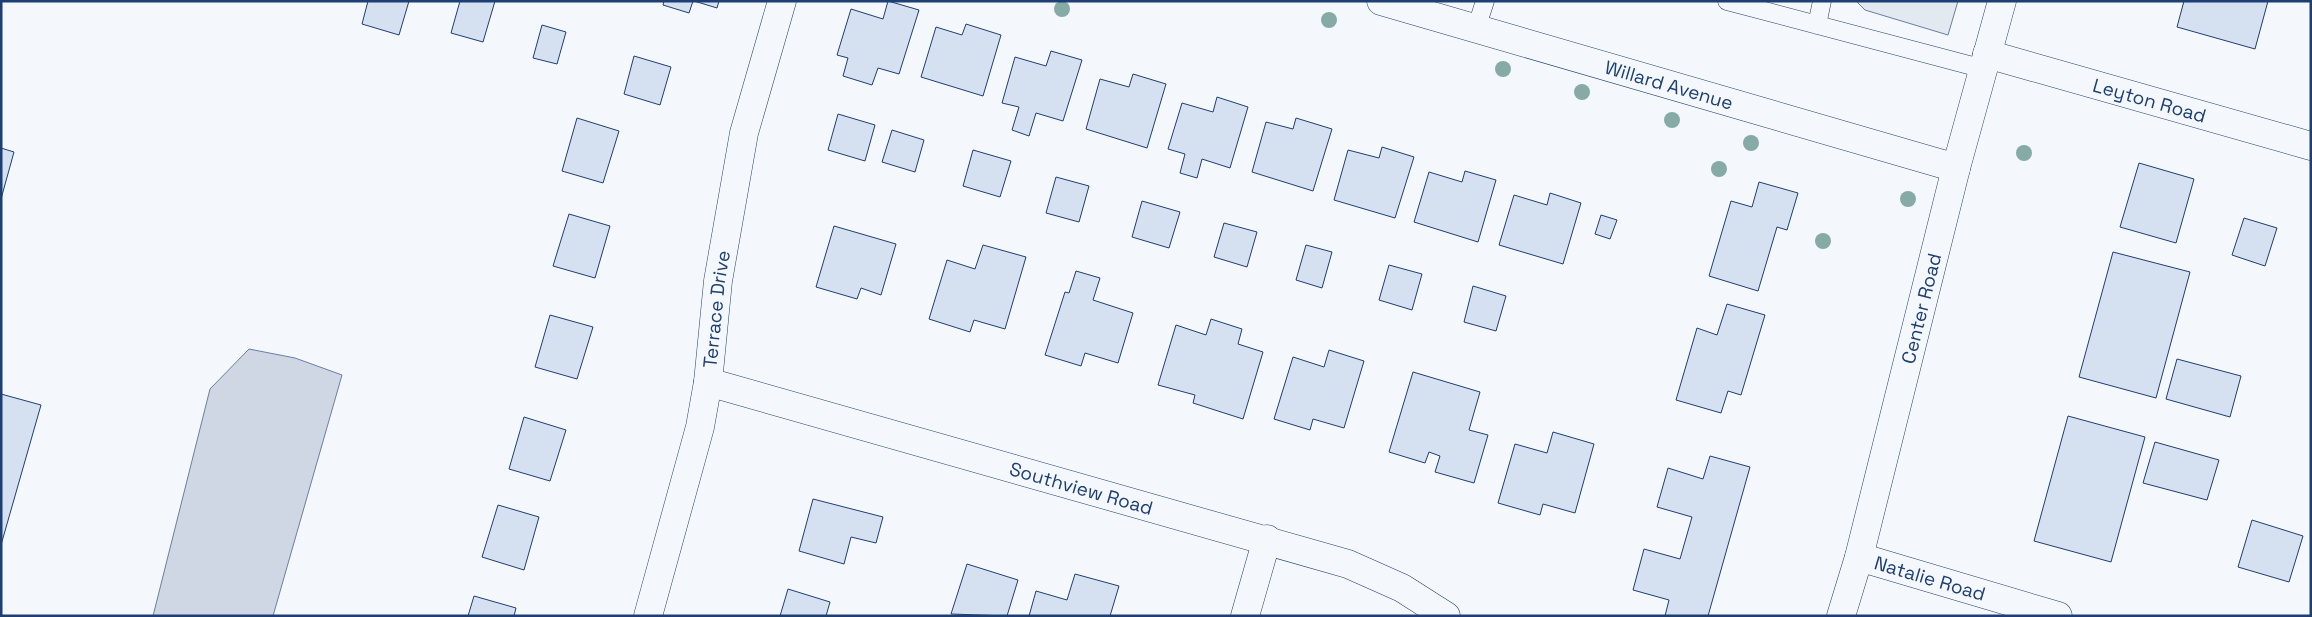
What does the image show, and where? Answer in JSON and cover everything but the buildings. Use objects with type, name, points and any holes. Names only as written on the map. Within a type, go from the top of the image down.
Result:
[{"type":"street","name":"Terrace Drive","points":[[648,616],[700,427],[708,382],[718,282],[744,133],[782,1]]},
{"type":"street","name":"Willard Avenue","points":[[1381,1],[1956,168]]},
{"type":"street","name":"Center Road","points":[[1841,616],[1859,557],[1956,168],[2002,1]]},
{"type":"street","name":"Leyton Road","points":[[1985,62],[2311,146]]},
{"type":"street","name":"Southview Road","points":[[708,382],[1267,539],[1348,564],[1402,588],[1446,616]]},
{"type":"street","points":[[1245,616],[1267,539]]},
{"type":"street","name":"Natalie Road","points":[[1859,557],[2058,616]]},
{"type":"lane","points":[[1476,29],[1484,1]]},
{"type":"lane","points":[[1727,1],[1817,25],[1985,62]]},
{"type":"lane","points":[[1817,25],[1822,1]]},
{"type":"shaded area","points":[[1856,1],[1958,1],[1948,35],[1865,10]]},
{"type":"shaded area","points":[[249,349],[295,358],[342,375],[273,616],[153,616],[210,389]]}]
